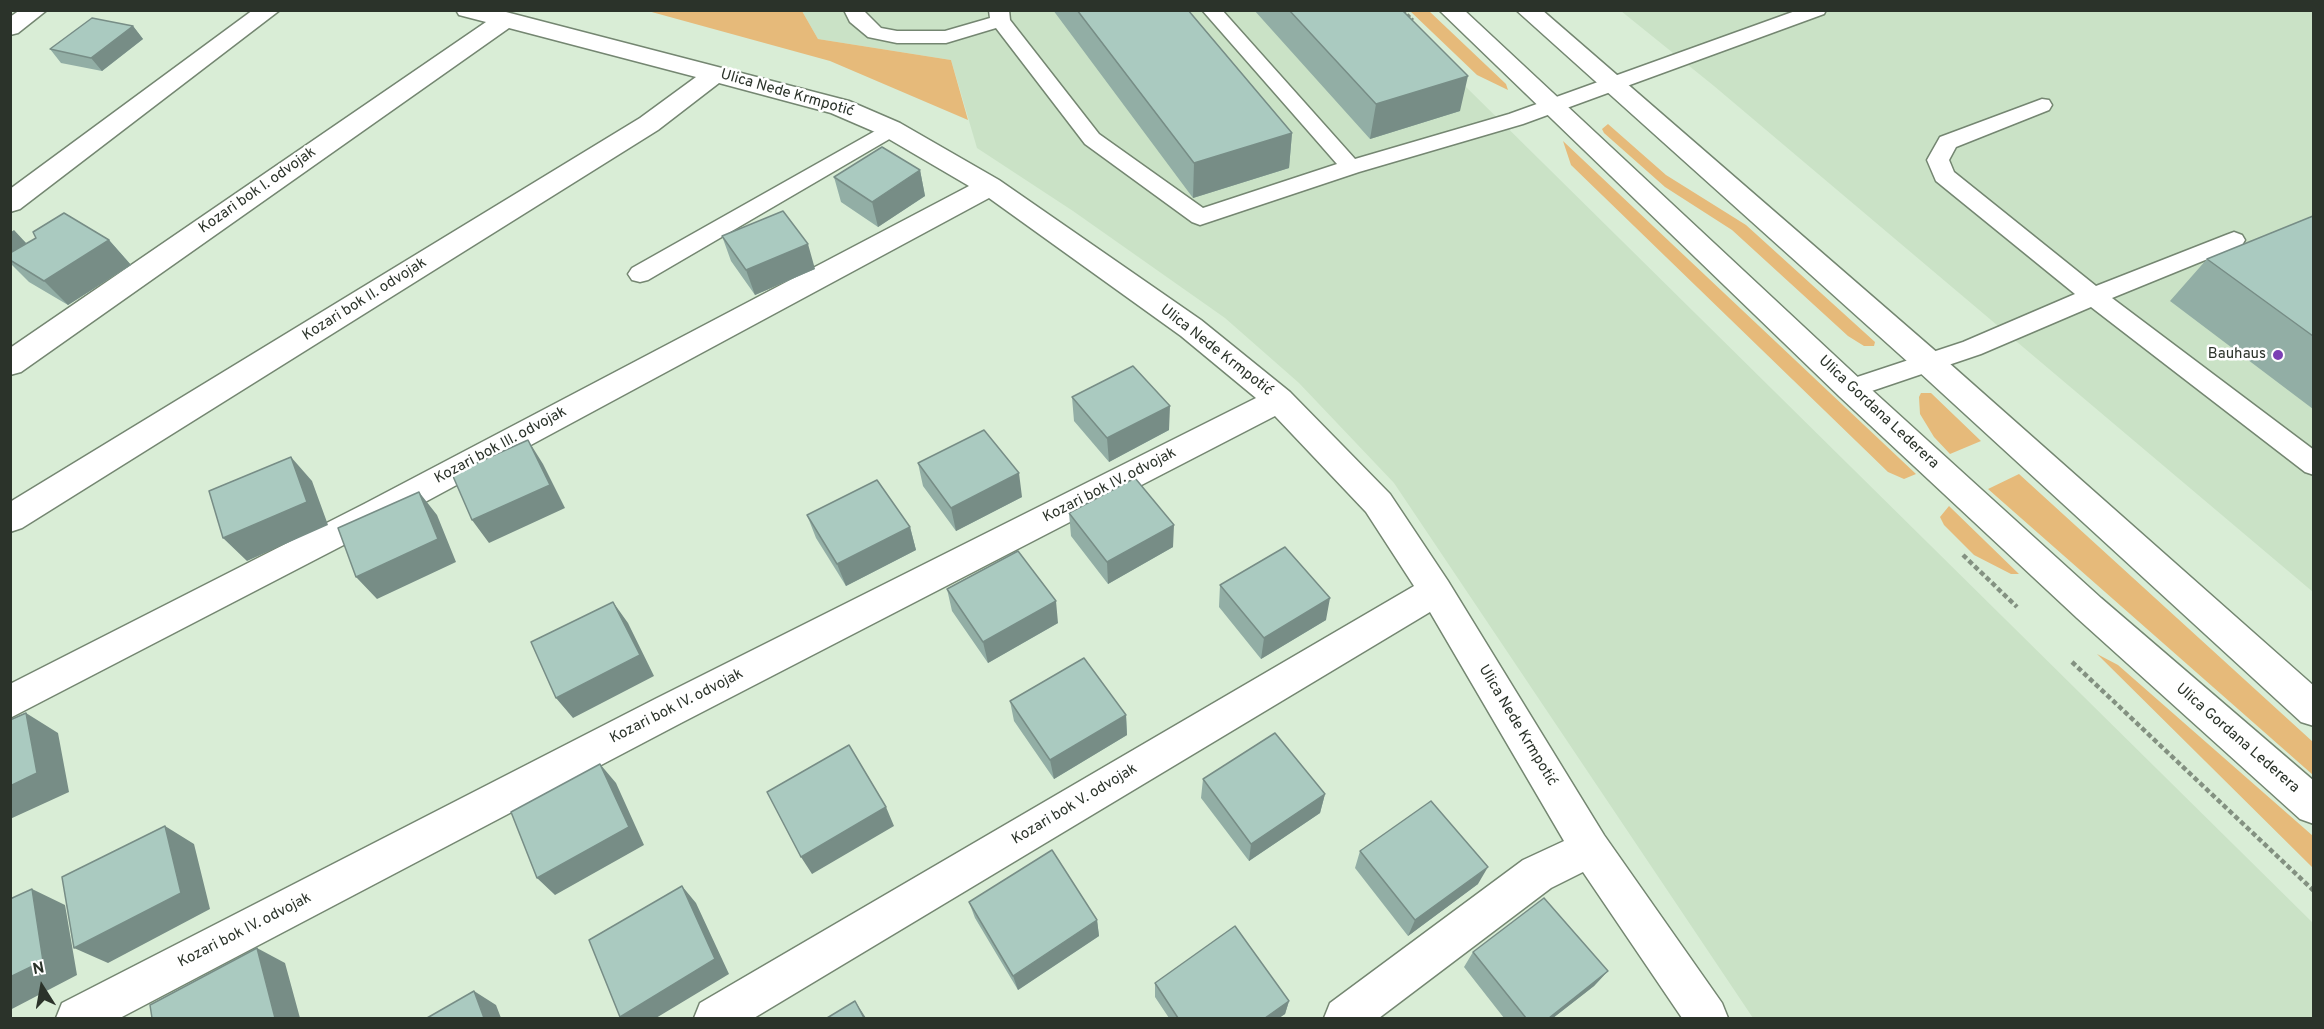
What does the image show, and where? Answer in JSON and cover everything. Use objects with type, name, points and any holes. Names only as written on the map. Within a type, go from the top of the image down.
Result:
[{"type":"street","points":[[10,28],[36,10]]},
{"type":"street","points":[[10,203],[269,10]]},
{"type":"street","name":"Ulica Nede Krmpotić","points":[[467,10],[840,107],[891,129],[990,186],[1191,328],[1279,400],[1378,503],[1436,591],[1590,848],[1707,1018]]},
{"type":"street","name":"Ulica Gordana Lederera","points":[[1450,10],[1851,389],[2088,609],[2313,806]]},
{"type":"street","points":[[1527,10],[1929,363],[2313,710]]},
{"type":"street","name":"Kozari bok I. odvojak","points":[[10,363],[506,19]]},
{"type":"street","name":"Kozari bok II. odvojak","points":[[10,519],[649,124],[716,74]]},
{"type":"street","name":"Kozari bok III. odvojak","points":[[10,702],[365,518],[990,186]]},
{"type":"street","name":"Kozari bok IV. odvojak","points":[[77,1018],[668,711],[1279,400]]},
{"type":"street","name":"Kozari bok V. odvojak","points":[[715,1018],[1436,591]]},
{"type":"street","points":[[1345,1018],[1537,874],[1590,848]]},
{"type":"lane","points":[[853,10],[857,18],[875,33],[897,37],[946,37],[999,16],[1092,139],[1200,216],[1351,167],[1516,119],[1807,12]]},
{"type":"lane","points":[[1211,10],[1351,167]]},
{"type":"lane","points":[[2042,105],[1948,142],[1938,160],[1944,176],[2094,296],[2313,465]]},
{"type":"lane","points":[[640,274],[891,129]]},
{"type":"lane","points":[[1851,389],[2008,333],[2234,240]]},
{"type":"path","points":[[2072,662],[2313,891]]},
{"type":"shaded area","points":[[648,11],[802,11],[818,39],[951,60],[968,120],[830,61]]},
{"type":"shaded area","points":[[802,11],[1389,11],[2313,923],[2313,1018],[1753,1018],[1394,483],[1299,383],[1225,318],[1073,211],[977,148],[951,60],[818,39]]},
{"type":"shaded area","points":[[1410,11],[1429,11],[1506,84],[1508,90],[1477,75]]},
{"type":"shaded area","points":[[1621,11],[2313,11],[2313,592],[1714,86]]},
{"type":"shaded area","points":[[1608,124],[1666,175],[1746,225],[1875,342],[1874,346],[1864,346],[1848,336],[1732,230],[1665,187],[1604,133],[1602,129]]},
{"type":"shaded area","points":[[1563,141],[1916,474],[1904,479],[1888,472],[1571,165]]},
{"type":"shaded area","points":[[1921,393],[1931,393],[1981,441],[1950,454],[1934,437],[1920,414],[1919,397]]},
{"type":"shaded area","points":[[2019,474],[2313,742],[2313,775],[1988,489]]},
{"type":"shaded area","points":[[1949,506],[2019,574],[2011,574],[1974,555],[1944,525],[1940,517]]},
{"type":"shaded area","points":[[2097,654],[2118,665],[2313,836],[2313,868]]},
{"type":"building","points":[[1077,10],[1188,10],[1292,133],[1194,163]]},
{"type":"building","points":[[1289,10],[1402,10],[1468,76],[1376,104]]},
{"type":"building","points":[[92,18],[133,26],[91,58],[50,49]]},
{"type":"building","points":[[882,147],[920,170],[872,202],[834,177]]},
{"type":"building","points":[[783,211],[808,244],[746,270],[722,236]]},
{"type":"building","points":[[64,213],[109,240],[44,281],[10,260],[10,253],[36,238],[33,232]]},
{"type":"building","points":[[2313,216],[2313,336],[2207,259]]},
{"type":"building","points":[[1133,366],[1170,406],[1107,438],[1072,397]]},
{"type":"building","points":[[984,430],[1019,473],[951,508],[918,463]]},
{"type":"building","points":[[528,440],[550,485],[472,520],[452,474]]},
{"type":"building","points":[[291,457],[307,502],[223,538],[209,491]]},
{"type":"building","points":[[1135,478],[1174,525],[1107,562],[1069,513]]},
{"type":"building","points":[[877,480],[910,527],[837,564],[807,515]]},
{"type":"building","points":[[419,492],[438,539],[356,577],[338,528]]},
{"type":"building","points":[[1285,547],[1330,598],[1264,638],[1220,585]]},
{"type":"building","points":[[1018,551],[1056,601],[983,642],[947,589]]},
{"type":"building","points":[[613,602],[640,655],[556,698],[531,642]]},
{"type":"building","points":[[1084,658],[1126,715],[1050,760],[1010,701]]},
{"type":"building","points":[[26,713],[37,773],[10,786],[10,720]]},
{"type":"building","points":[[1275,733],[1325,794],[1251,844],[1203,779]]},
{"type":"building","points":[[849,745],[886,807],[801,857],[767,792]]},
{"type":"building","points":[[600,764],[629,827],[537,878],[511,812]]},
{"type":"building","points":[[1431,801],[1488,867],[1415,920],[1360,851]]},
{"type":"building","points":[[165,826],[181,893],[74,948],[62,877]]},
{"type":"building","points":[[1052,850],[1097,920],[1013,976],[969,902]]},
{"type":"building","points":[[682,886],[715,959],[620,1017],[589,940]]},
{"type":"building","points":[[32,889],[43,961],[10,977],[10,899]]},
{"type":"building","points":[[1544,898],[1608,971],[1549,1018],[1526,1018],[1473,952]]},
{"type":"building","points":[[1235,926],[1289,1001],[1265,1018],[1178,1018],[1155,983]]},
{"type":"building","points":[[257,948],[275,1018],[152,1018],[150,1005]]},
{"type":"building","points":[[474,991],[484,1018],[427,1018]]},
{"type":"building","points":[[855,1001],[864,1018],[827,1018]]},
{"type":"place","name":"Bauhaus","points":[[2278,355]]}]
